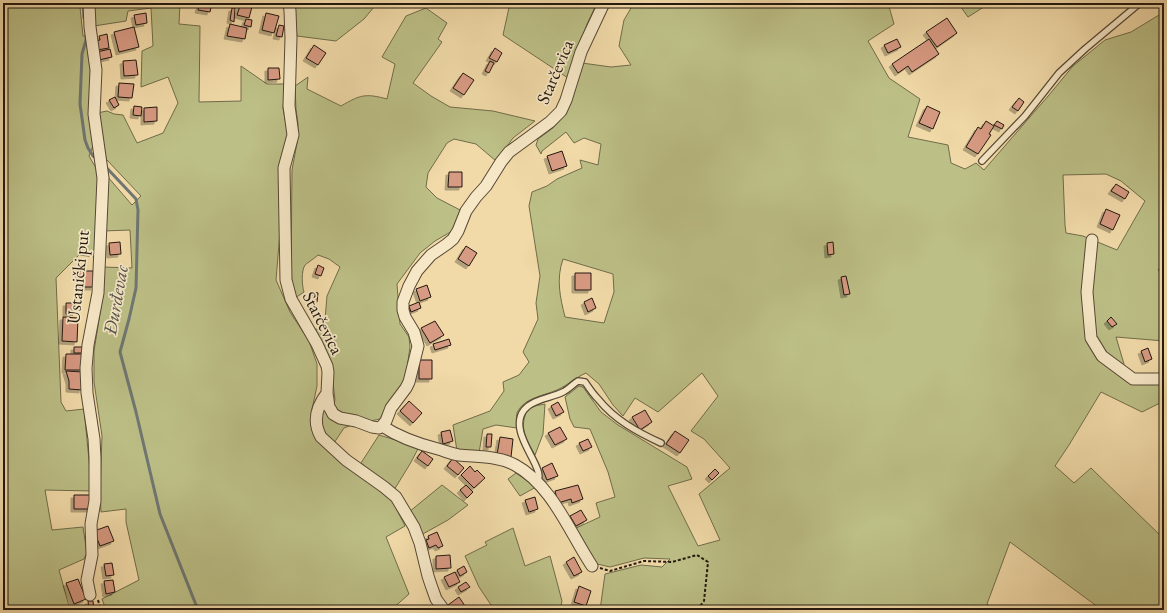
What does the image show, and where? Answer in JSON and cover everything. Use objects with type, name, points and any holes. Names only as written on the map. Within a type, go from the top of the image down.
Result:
[{"type":"street","name":"Ustanički put","points":[[89,3],[90,27],[96,70],[94,114],[103,178],[98,293],[88,345],[86,368],[87,393],[94,439],[95,458],[95,501],[91,524],[92,555],[87,580],[90,594]]},
{"type":"street","name":"Starčevica","points":[[289,3],[289,106],[293,135],[284,168],[286,280],[291,299],[319,350],[326,366],[328,372],[327,393],[331,410],[340,418],[356,421],[376,428],[382,426],[386,421],[391,408],[409,382],[418,346],[414,332],[405,317],[403,302],[414,276],[431,255],[453,239],[466,211],[486,186],[501,162],[510,152],[550,122],[561,111],[566,100],[581,52],[604,3]]},
{"type":"street","points":[[1092,240],[1087,292],[1091,338],[1102,356],[1133,379],[1164,379]]},
{"type":"street","points":[[327,393],[321,401],[316,416],[316,426],[318,432],[321,437],[346,460],[396,497],[414,527],[436,599],[444,610]]},
{"type":"street","points":[[382,426],[394,434],[418,444],[456,454],[507,461],[524,471],[537,482],[555,503],[592,566]]},
{"type":"lane","points":[[982,161],[1025,116],[1059,73],[1140,3]]},
{"type":"lane","points":[[537,482],[539,480],[539,473],[522,438],[520,424],[522,414],[532,404],[557,395],[578,381],[585,382],[605,408],[624,424],[661,443]]},
{"type":"path","points":[[592,566],[610,571],[644,561],[672,562],[697,555],[708,562],[704,601],[697,610]]},
{"type":"green space","points":[[3,3],[81,3],[80,7],[83,36],[90,37],[91,68],[89,108],[93,146],[89,156],[98,174],[96,257],[79,255],[56,278],[61,402],[66,411],[84,409],[92,491],[45,490],[52,530],[83,527],[87,553],[84,559],[59,570],[70,610],[3,610]]},
{"type":"green space","points":[[95,3],[180,3],[179,24],[200,26],[199,102],[241,101],[241,66],[267,84],[286,84],[283,108],[288,135],[276,280],[290,312],[309,341],[317,364],[317,386],[311,414],[313,426],[384,493],[394,504],[405,526],[386,537],[409,594],[391,610],[106,610],[102,599],[139,580],[126,522],[126,509],[101,512],[100,491],[102,436],[94,382],[94,351],[103,295],[103,267],[132,268],[130,230],[103,231],[107,176],[132,205],[141,196],[106,159],[97,113],[107,111],[114,114],[123,115],[137,143],[163,133],[178,103],[168,77],[141,87],[142,51],[153,46],[151,8],[128,11],[126,21],[94,26],[93,7]]},
{"type":"green space","points":[[292,3],[374,3],[374,7],[364,19],[336,41],[297,36]]},
{"type":"green space","points":[[510,3],[597,3],[587,24],[568,78],[503,35]]},
{"type":"green space","points":[[634,3],[888,3],[894,24],[868,41],[889,78],[920,99],[908,137],[948,145],[951,163],[965,169],[976,163],[984,170],[1073,66],[1105,40],[1131,32],[1164,12],[1164,263],[1158,270],[1164,275],[1164,341],[1116,337],[1124,364],[1119,376],[1130,383],[1164,383],[1164,401],[1142,412],[1101,392],[1055,466],[1074,483],[1091,468],[1164,539],[1164,610],[1102,610],[1010,542],[987,604],[995,610],[600,610],[605,574],[641,565],[662,567],[670,559],[644,558],[610,567],[593,563],[574,529],[600,517],[596,503],[615,497],[608,472],[590,429],[574,427],[570,419],[565,397],[579,386],[583,387],[601,412],[618,425],[687,467],[692,479],[668,486],[698,546],[720,540],[699,494],[730,468],[704,439],[691,431],[718,396],[702,373],[658,412],[635,398],[623,416],[613,405],[599,384],[586,373],[559,389],[525,403],[517,413],[517,428],[496,425],[483,429],[479,453],[457,451],[453,425],[490,411],[504,391],[503,382],[519,375],[529,362],[523,352],[538,319],[536,303],[540,276],[529,206],[532,192],[582,168],[580,160],[598,165],[601,144],[584,138],[574,143],[566,132],[542,151],[541,154],[536,145],[538,139],[553,128],[561,119],[574,93],[582,63],[611,67],[631,65],[619,46],[624,20]],"holes":[[[1106,174],[1121,181],[1145,201],[1117,250],[1083,236],[1066,233],[1063,175]],[[563,259],[613,274],[614,292],[604,323],[565,317],[560,295],[559,281]]]},
{"type":"green space","points":[[958,3],[990,3],[968,17]]},
{"type":"green space","points":[[426,8],[447,23],[438,39],[442,42],[413,83],[450,107],[493,111],[535,121],[513,138],[496,161],[476,144],[454,139],[447,143],[428,173],[426,187],[437,198],[462,211],[454,230],[435,241],[420,253],[397,284],[400,324],[409,337],[410,347],[407,368],[403,383],[380,419],[370,421],[340,413],[334,405],[335,399],[331,368],[311,328],[324,331],[327,296],[340,267],[329,259],[318,255],[305,265],[302,278],[304,292],[295,298],[291,285],[292,170],[297,143],[298,124],[295,86],[308,77],[307,89],[341,106],[353,99],[363,96],[373,96],[387,99],[395,64],[382,57],[406,16]]},
{"type":"green space","points":[[545,404],[543,434],[535,455],[524,432],[524,421],[527,410]]},
{"type":"green space","points":[[323,408],[352,425],[344,428],[334,443],[326,435],[321,424]]},
{"type":"green space","points":[[379,435],[419,447],[394,490],[361,463]]},
{"type":"green space","points":[[516,473],[536,487],[520,496],[508,479]]},
{"type":"green space","points":[[442,485],[468,505],[448,520],[421,535],[409,512]]},
{"type":"green space","points":[[513,528],[525,566],[550,556],[562,601],[560,610],[511,610],[491,605],[479,587],[465,556],[487,545],[485,542]]},
{"type":"building","points":[[200,3],[212,3],[210,12],[198,10]]},
{"type":"building","points":[[241,3],[253,3],[249,18],[237,15]]},
{"type":"building","points":[[232,8],[235,8],[234,22],[230,20]]},
{"type":"building","points":[[146,13],[147,23],[136,25],[134,15]]},
{"type":"building","points":[[266,13],[279,16],[274,33],[262,30]]},
{"type":"building","points":[[947,18],[957,33],[937,47],[926,32]]},
{"type":"building","points":[[246,19],[252,20],[251,27],[244,25]]},
{"type":"building","points":[[230,24],[247,28],[245,39],[227,36]]},
{"type":"building","points":[[279,25],[284,26],[282,37],[276,36]]},
{"type":"building","points":[[134,27],[139,47],[119,52],[114,32]]},
{"type":"building","points":[[107,34],[109,48],[97,50],[96,41],[100,40],[99,36]]},
{"type":"building","points":[[897,39],[901,47],[888,53],[884,45]]},
{"type":"building","points":[[929,39],[939,54],[912,72],[908,66],[898,73],[892,64]]},
{"type":"building","points":[[314,45],[326,53],[318,65],[306,58]]},
{"type":"building","points":[[495,48],[502,53],[497,62],[489,58]]},
{"type":"building","points":[[110,49],[112,57],[99,60],[97,52]]},
{"type":"building","points":[[136,60],[138,75],[124,76],[123,61]]},
{"type":"building","points":[[490,61],[494,63],[489,73],[485,71]]},
{"type":"building","points":[[268,68],[279,68],[280,79],[268,80]]},
{"type":"building","points":[[463,73],[474,80],[464,95],[453,88]]},
{"type":"building","points":[[119,83],[134,84],[132,98],[118,97]]},
{"type":"building","points":[[115,97],[119,105],[114,108],[109,100]]},
{"type":"building","points":[[1019,98],[1024,102],[1018,111],[1012,107]]},
{"type":"building","points":[[134,106],[142,107],[141,116],[133,115]]},
{"type":"building","points":[[927,106],[940,112],[933,129],[919,123]]},
{"type":"building","points":[[157,107],[157,121],[144,122],[144,108]]},
{"type":"building","points":[[986,121],[994,126],[989,134],[991,135],[978,154],[966,147],[978,127],[981,129]]},
{"type":"building","points":[[997,121],[1004,125],[1002,129],[994,125]]},
{"type":"building","points":[[562,151],[567,166],[552,171],[547,156]]},
{"type":"building","points":[[449,172],[462,172],[462,187],[448,187]]},
{"type":"building","points":[[1116,184],[1129,192],[1125,199],[1111,191]]},
{"type":"building","points":[[1106,209],[1120,215],[1113,230],[1100,224]]},
{"type":"building","points":[[120,242],[121,254],[110,255],[109,243]]},
{"type":"building","points":[[833,242],[834,254],[828,255],[827,243]]},
{"type":"building","points":[[466,246],[477,253],[469,266],[458,259]]},
{"type":"building","points":[[318,265],[324,268],[321,276],[315,274]]},
{"type":"building","points":[[79,271],[93,271],[94,287],[79,287]]},
{"type":"building","points":[[575,273],[591,273],[591,290],[575,290]]},
{"type":"building","points":[[846,276],[850,294],[844,295],[841,277]]},
{"type":"building","points":[[427,285],[431,297],[420,301],[416,289]]},
{"type":"building","points":[[313,292],[318,293],[317,302],[312,301]]},
{"type":"building","points":[[592,298],[596,308],[588,312],[584,302]]},
{"type":"building","points":[[419,302],[421,308],[411,312],[409,306]]},
{"type":"building","points":[[66,303],[73,303],[73,315],[66,314]]},
{"type":"building","points":[[63,317],[78,318],[77,342],[62,341]]},
{"type":"building","points":[[1111,317],[1117,324],[1112,327],[1107,321]]},
{"type":"building","points":[[435,321],[444,335],[430,343],[421,328]]},
{"type":"building","points":[[449,339],[451,345],[435,350],[433,344]]},
{"type":"building","points":[[74,347],[84,347],[84,353],[74,353]]},
{"type":"building","points":[[1148,348],[1152,359],[1145,362],[1141,351]]},
{"type":"building","points":[[66,354],[82,354],[82,370],[65,370]]},
{"type":"building","points":[[419,360],[432,360],[432,379],[419,379]]},
{"type":"building","points":[[66,371],[83,372],[82,390],[69,389],[69,381]]},
{"type":"building","points":[[409,401],[422,413],[413,423],[400,411]]},
{"type":"building","points":[[558,402],[564,412],[556,416],[551,406]]},
{"type":"building","points":[[645,410],[652,422],[640,430],[632,417]]},
{"type":"building","points":[[560,427],[567,439],[555,445],[548,433]]},
{"type":"building","points":[[450,430],[453,441],[443,444],[441,432]]},
{"type":"building","points":[[675,431],[689,440],[680,453],[666,444]]},
{"type":"building","points":[[487,434],[492,434],[491,447],[486,447]]},
{"type":"building","points":[[500,437],[513,439],[511,457],[497,455]]},
{"type":"building","points":[[588,439],[592,447],[583,451],[579,443]]},
{"type":"building","points":[[422,451],[433,459],[428,466],[417,458]]},
{"type":"building","points":[[453,458],[464,468],[458,475],[447,466]]},
{"type":"building","points":[[552,463],[558,476],[547,480],[542,468]]},
{"type":"building","points":[[470,466],[475,472],[477,470],[485,478],[474,488],[461,475]]},
{"type":"building","points":[[715,469],[719,473],[712,480],[708,476]]},
{"type":"building","points":[[466,485],[473,492],[467,498],[460,490]]},
{"type":"building","points":[[578,485],[583,499],[572,503],[571,499],[558,503],[555,491]]},
{"type":"building","points":[[74,495],[90,495],[90,509],[74,509]]},
{"type":"building","points":[[535,497],[538,509],[529,512],[525,500]]},
{"type":"building","points":[[581,510],[587,520],[576,526],[570,516]]},
{"type":"building","points":[[108,526],[114,541],[100,546],[94,531]]},
{"type":"building","points":[[437,532],[443,546],[438,548],[436,545],[429,548],[426,540],[429,539],[428,536]]},
{"type":"building","points":[[450,555],[451,568],[436,569],[436,556]]},
{"type":"building","points":[[574,557],[582,572],[574,576],[566,562]]},
{"type":"building","points":[[112,563],[114,575],[106,576],[104,564]]},
{"type":"building","points":[[464,566],[467,572],[460,576],[457,570]]},
{"type":"building","points":[[455,572],[460,582],[449,587],[444,577]]},
{"type":"building","points":[[78,579],[86,599],[74,604],[66,583]]},
{"type":"building","points":[[113,580],[115,592],[106,594],[104,581]]},
{"type":"building","points":[[466,582],[470,587],[461,592],[458,587]]},
{"type":"building","points":[[579,586],[591,591],[586,606],[574,602]]},
{"type":"building","points":[[459,597],[467,609],[452,610],[448,605]]},
{"type":"building","points":[[88,601],[93,601],[94,610],[89,610]]},
{"type":"waterway","name":"Đurđevac","points":[[83,3],[84,18]]},
{"type":"waterway","name":"Đurđevac","points":[[86,35],[82,54],[80,104],[85,140],[93,156],[97,159]]},
{"type":"waterway","name":"Đurđevac","points":[[104,165],[136,199],[138,210],[136,288],[120,352],[160,514],[198,610]]}]
